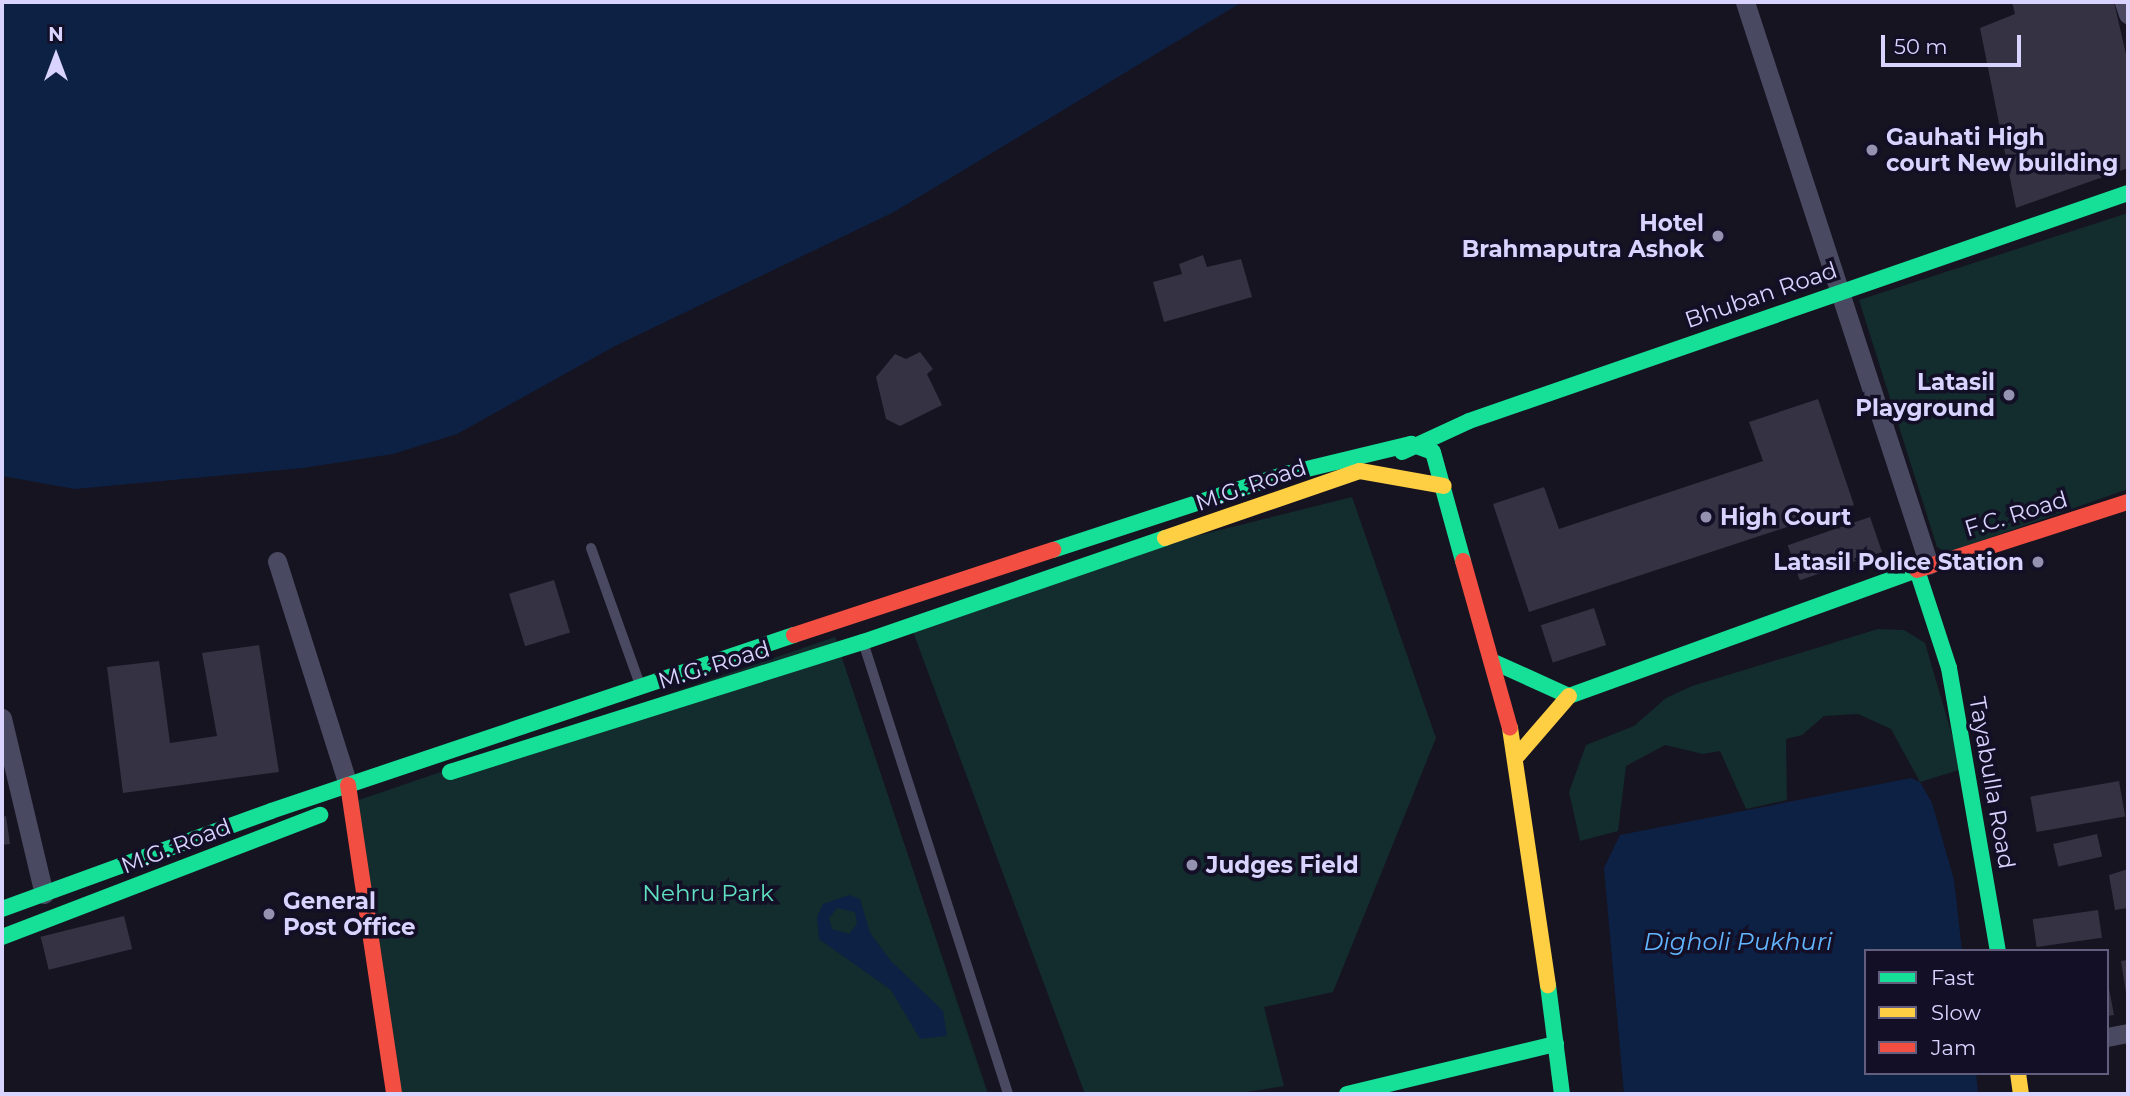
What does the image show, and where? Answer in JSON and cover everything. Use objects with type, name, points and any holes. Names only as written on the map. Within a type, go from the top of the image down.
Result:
[{"type":"main road","name":"Bhuban Road","points":[[350,793],[641,686],[1286,474],[1411,444],[1838,292],[2128,193]]},
{"type":"main road","points":[[1382,471],[1411,444],[1433,452],[1496,663],[1518,755],[1562,1094]]},
{"type":"main road","name":"M.G. Road","points":[[432,777],[863,642],[1360,471],[1382,471],[1416,485],[1444,486]]},
{"type":"main road","name":"F.C. Road","points":[[1569,696],[1923,568],[2128,502]]},
{"type":"main road","name":"Tayabulla Road","points":[[1923,568],[1934,624],[1949,668],[1998,949]]},
{"type":"main road","points":[[1496,663],[1569,696],[1518,755]]},
{"type":"main road","name":"M.G. Road","points":[[2,937],[350,793],[392,790]]},
{"type":"main road","points":[[2,909],[350,793],[394,1094]]},
{"type":"main road","points":[[1347,1094],[1556,1044]]},
{"type":"main road","points":[[2018,1075],[2021,1094]]},
{"type":"street","points":[[1745,2],[1923,568]]},
{"type":"street","points":[[2124,2],[2128,14]]},
{"type":"street","points":[[277,561],[350,793]]},
{"type":"street","points":[[2,718],[44,894]]},
{"type":"street","points":[[2109,1037],[2128,1033]]},
{"type":"lane","points":[[591,548],[641,686]]},
{"type":"lane","points":[[863,642],[1008,1094]]},
{"type":"green space","name":"Latasil Playground","points":[[2128,213],[2128,489],[1947,553],[1937,547],[1859,300]]},
{"type":"green space","name":"Judges Field","points":[[1352,497],[1436,738],[1333,992],[1264,1007],[1284,1086],[1234,1094],[1085,1094],[909,621],[1116,556]]},
{"type":"green space","points":[[1878,629],[1904,630],[1925,643],[1962,769],[1920,782],[1891,729],[1858,714],[1824,716],[1802,735],[1786,739],[1787,800],[1746,809],[1720,751],[1703,754],[1665,745],[1626,766],[1618,831],[1580,841],[1569,792],[1586,745],[1634,726],[1666,698],[1692,686]]},
{"type":"green space","name":"Nehru Park","points":[[835,637],[988,1094],[397,1094],[353,802]]},
{"type":"water","points":[[2,2],[1242,2],[894,212],[615,346],[457,434],[393,454],[303,468],[75,489],[2,476]]},
{"type":"water","name":"Digholi Pukhuri","points":[[1911,778],[1920,782],[1932,803],[1954,880],[1962,949],[1864,949],[1864,1075],[1976,1075],[1978,1094],[1624,1094],[1604,868],[1620,835]]},
{"type":"water","points":[[849,895],[860,899],[870,933],[891,961],[943,1011],[947,1036],[920,1039],[891,990],[819,939],[817,917],[823,904]],"holes":[[[837,908],[855,912],[857,924],[849,934],[832,929],[829,918]]]},
{"type":"building","points":[[2012,2],[2114,2],[2128,63],[2128,168],[2016,208],[1980,28],[2015,14]]},
{"type":"building","points":[[1203,255],[1207,267],[1241,259],[1252,297],[1164,322],[1153,282],[1182,274],[1179,264]]},
{"type":"building","points":[[920,352],[933,369],[927,374],[942,405],[900,426],[886,419],[876,377],[895,354],[906,359]]},
{"type":"building","name":"High Court","points":[[1818,399],[1854,505],[1529,612],[1493,504],[1544,487],[1559,529],[1763,461],[1749,422]]},
{"type":"building","points":[[1870,517],[1882,552],[1800,580],[1788,545]]},
{"type":"building","points":[[554,580],[570,633],[525,646],[509,594]]},
{"type":"building","points":[[1594,608],[1606,645],[1553,662],[1541,625]]},
{"type":"building","points":[[259,645],[279,772],[123,793],[107,667],[159,661],[170,743],[217,736],[202,653]]},
{"type":"building","points":[[2119,781],[2125,816],[2037,832],[2030,797]]},
{"type":"building","points":[[6,816],[10,844],[2,845],[2,817]]},
{"type":"building","points":[[2097,834],[2102,856],[2058,867],[2053,844]]},
{"type":"building","points":[[2128,869],[2128,908],[2115,910],[2109,875]]},
{"type":"building","points":[[2098,910],[2102,938],[2037,947],[2033,919]]},
{"type":"building","points":[[124,916],[132,949],[49,970],[41,937]]},
{"type":"building","points":[[2128,960],[2128,1000],[2127,1000],[2121,961]]},
{"type":"building","points":[[2109,989],[2114,1015],[2109,1016]]},
{"type":"traffic: fast","points":[[1402,452],[1469,421],[2128,193]]},
{"type":"traffic: fast","points":[[1053,550],[1286,474],[1411,444],[1433,452],[1463,561]]},
{"type":"traffic: fast","points":[[450,772],[863,642],[1165,538]]},
{"type":"traffic: fast","points":[[1496,663],[1569,696],[1917,570],[1949,668],[1998,949]]},
{"type":"traffic: fast","points":[[2,909],[271,811],[794,635]]},
{"type":"traffic: fast","points":[[2,937],[320,815]]},
{"type":"traffic: fast","points":[[1548,985],[1562,1094]]},
{"type":"traffic: fast","points":[[1347,1094],[1556,1044]]},
{"type":"traffic: slow","points":[[1165,538],[1360,471],[1444,486]]},
{"type":"traffic: slow","points":[[1518,755],[1569,696]]},
{"type":"traffic: slow","points":[[1510,728],[1548,985]]},
{"type":"traffic: slow","points":[[2018,1075],[2021,1094]]},
{"type":"traffic: jam","points":[[1917,570],[2128,502]]},
{"type":"traffic: jam","points":[[794,635],[1053,550]]},
{"type":"traffic: jam","points":[[1463,561],[1510,728]]},
{"type":"traffic: jam","points":[[348,785],[394,1094]]},
{"type":"place","name":"Gauhati High court New building","points":[[1872,150]]},
{"type":"place","name":"Hotel Brahmaputra Ashok","points":[[1718,236]]},
{"type":"place","name":"Latasil Playground","points":[[2009,395]]},
{"type":"place","name":"High Court","points":[[1706,517]]},
{"type":"place","name":"Latasil Police Station","points":[[2038,562]]},
{"type":"place","name":"Judges Field","points":[[1192,865]]},
{"type":"place","name":"General Post Office","points":[[269,914]]}]
